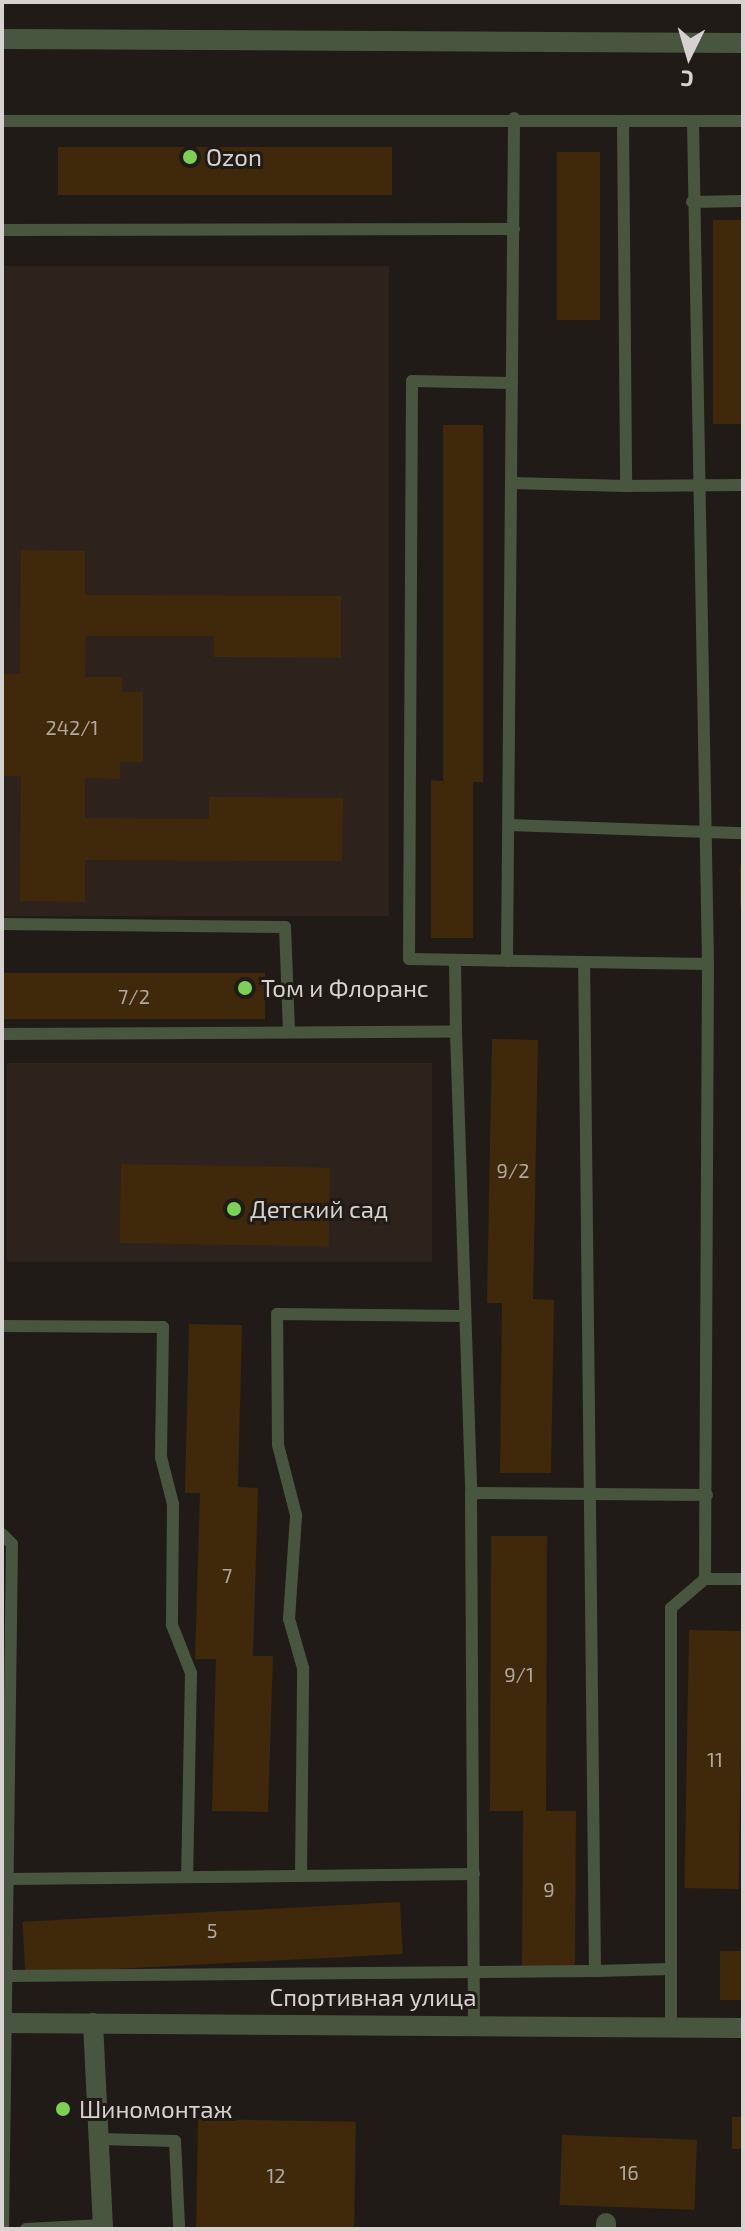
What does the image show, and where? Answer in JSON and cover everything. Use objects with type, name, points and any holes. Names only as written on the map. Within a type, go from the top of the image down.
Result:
[{"type":"street","points":[[2,39],[743,43]]},
{"type":"street","name":"Спортивная улица","points":[[3,2023],[743,2028]]},
{"type":"street","points":[[93,2023],[103,2227]]},
{"type":"lane","points":[[507,961],[514,118]]},
{"type":"lane","points":[[2,121],[514,118],[743,121]]},
{"type":"lane","points":[[623,121],[626,486]]},
{"type":"lane","points":[[693,121],[692,202],[708,964],[705,1579]]},
{"type":"lane","points":[[692,202],[743,201]]},
{"type":"lane","points":[[2,230],[514,229]]},
{"type":"lane","points":[[512,383],[412,381],[409,959],[708,964]]},
{"type":"lane","points":[[511,483],[743,485]]},
{"type":"lane","points":[[509,825],[743,833]]},
{"type":"lane","points":[[2,924],[285,927],[289,1031]]},
{"type":"lane","points":[[455,960],[463,1316],[471,1493],[474,2024]]},
{"type":"lane","points":[[584,962],[595,1971]]},
{"type":"lane","points":[[2,1034],[456,1032]]},
{"type":"lane","points":[[301,1876],[303,1668],[289,1619],[296,1515],[278,1445],[277,1314],[463,1316]]},
{"type":"lane","points":[[2,1326],[163,1327],[161,1457],[173,1504],[172,1625],[191,1673],[187,1877]]},
{"type":"lane","points":[[471,1493],[590,1497],[707,1495]]},
{"type":"lane","points":[[2,1534],[12,1544],[3,1930],[3,2229]]},
{"type":"lane","points":[[671,2026],[671,1608],[705,1579],[743,1579]]},
{"type":"lane","points":[[6,1879],[474,1874]]},
{"type":"lane","points":[[3,1976],[670,1969]]},
{"type":"lane","points":[[99,2139],[175,2141],[179,2226]]},
{"type":"lane","points":[[26,2229],[103,2227]]},
{"type":"shaded area","points":[[2,266],[389,266],[389,916],[2,916]]},
{"type":"shaded area","points":[[7,1063],[432,1063],[432,1262],[7,1262]]},
{"type":"building","points":[[58,147],[392,147],[392,195],[58,195]]},
{"type":"building","points":[[557,152],[600,152],[600,320],[557,320]]},
{"type":"building","points":[[713,220],[743,220],[743,424],[713,424]]},
{"type":"building","points":[[443,425],[483,425],[483,782],[473,782],[473,938],[431,938],[431,780],[443,781]]},
{"type":"building","points":[[21,550],[85,551],[85,595],[341,596],[341,658],[214,657],[214,636],[86,636],[85,677],[122,677],[122,692],[143,692],[143,762],[120,762],[120,779],[85,778],[85,818],[209,819],[209,797],[343,798],[342,861],[85,860],[85,902],[20,901],[21,776],[2,776],[2,674],[20,674]]},
{"type":"building","points":[[740,865],[743,865],[743,905],[740,905]]},
{"type":"building","points":[[2,973],[265,973],[265,1019],[2,1019]]},
{"type":"building","points":[[492,1039],[538,1040],[533,1299],[554,1300],[551,1473],[500,1473],[502,1303],[487,1303]]},
{"type":"building","points":[[121,1164],[330,1168],[329,1247],[120,1243]]},
{"type":"building","points":[[189,1324],[242,1325],[238,1487],[258,1488],[253,1656],[273,1656],[268,1812],[212,1811],[216,1659],[195,1659],[200,1493],[185,1493]]},
{"type":"building","points":[[491,1536],[547,1536],[546,1811],[576,1811],[575,1968],[522,1967],[523,1811],[490,1811]]},
{"type":"building","points":[[689,1630],[743,1631],[738,1889],[684,1888]]},
{"type":"building","points":[[400,1902],[403,1954],[25,1974],[23,1922]]},
{"type":"building","points":[[720,1951],[743,1951],[743,2000],[720,2000]]},
{"type":"building","points":[[732,2117],[743,2117],[743,2149],[732,2149]]},
{"type":"building","points":[[198,2119],[356,2122],[354,2229],[196,2229]]},
{"type":"building","points":[[562,2135],[697,2140],[694,2210],[560,2205]]},
{"type":"place","name":"Ozon","points":[[190,157]]},
{"type":"place","name":"Том и Флоранс","points":[[245,988]]},
{"type":"place","name":"Детский сад","points":[[234,1209]]},
{"type":"place","name":"Шиномонтаж","points":[[63,2109]]}]
